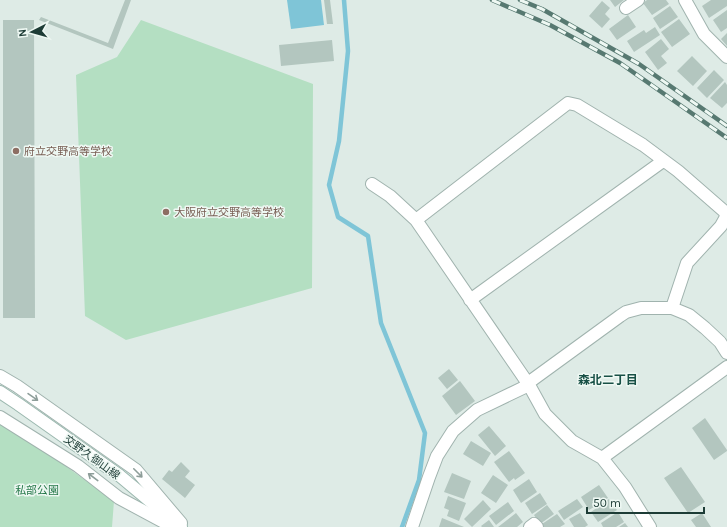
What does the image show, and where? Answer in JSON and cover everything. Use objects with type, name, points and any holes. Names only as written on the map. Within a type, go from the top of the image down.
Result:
[{"type":"street","points":[[626,8],[638,0]]},
{"type":"street","points":[[685,0],[704,34],[727,57]]},
{"type":"street","points":[[416,220],[568,103],[577,105],[643,145],[678,172],[725,212],[726,217],[721,226],[687,263],[672,308]]},
{"type":"street","points":[[470,300],[663,161]]},
{"type":"street","points":[[372,184],[390,196],[416,220],[528,384],[545,414],[572,441],[602,458],[625,487],[650,527]]},
{"type":"street","points":[[412,527],[429,477],[438,456],[452,431],[477,410],[528,384],[626,312],[641,308],[672,308],[689,316],[705,328],[720,342],[727,353]]},
{"type":"street","points":[[602,458],[727,367]]},
{"type":"street","points":[[0,376],[17,386],[136,470],[185,527]]},
{"type":"street","name":"交野久御山線","points":[[0,392],[25,408],[120,476],[181,527]]},
{"type":"street","points":[[0,418],[78,466],[119,498],[173,527]]},
{"type":"street","points":[[530,527],[534,524],[536,527]]},
{"type":"green space","points":[[141,20],[313,84],[312,288],[126,340],[85,316],[76,75],[117,57]]},
{"type":"green space","name":"私部公園","points":[[0,422],[53,457],[114,501],[112,527],[0,527]]},
{"type":"water","points":[[287,0],[321,0],[324,25],[291,29]]},
{"type":"building","points":[[125,0],[131,0],[113,49],[39,20],[41,17],[108,43]]},
{"type":"building","points":[[324,0],[330,0],[333,24],[327,24]]},
{"type":"building","points":[[610,0],[624,0],[615,7]]},
{"type":"building","points":[[647,0],[666,0],[669,4],[652,15],[643,3]]},
{"type":"building","points":[[711,0],[727,0],[727,6],[709,18],[702,6]]},
{"type":"building","points":[[602,1],[610,8],[605,14],[610,19],[602,28],[589,16]]},
{"type":"building","points":[[670,6],[678,17],[660,29],[653,18]]},
{"type":"building","points":[[727,10],[727,28],[721,32],[713,20]]},
{"type":"building","points":[[628,15],[636,27],[617,40],[609,29]]},
{"type":"building","points":[[679,19],[690,34],[672,47],[661,32]]},
{"type":"building","points":[[3,20],[34,20],[35,318],[3,318]]},
{"type":"building","points":[[655,27],[660,35],[634,52],[627,41],[644,30],[646,33]]},
{"type":"building","points":[[727,33],[727,46],[721,39]]},
{"type":"building","points":[[661,39],[669,49],[661,56],[667,63],[658,70],[645,52]]},
{"type":"building","points":[[332,40],[334,61],[281,66],[279,45]]},
{"type":"building","points":[[692,56],[707,71],[693,86],[677,71]]},
{"type":"building","points":[[714,70],[724,80],[707,98],[697,88]]},
{"type":"building","points":[[725,82],[727,85],[727,103],[722,108],[710,98]]},
{"type":"building","points":[[449,369],[458,380],[447,389],[438,378]]},
{"type":"building","points":[[460,381],[475,401],[456,415],[442,396]]},
{"type":"building","points":[[705,418],[727,450],[714,460],[692,428]]},
{"type":"building","points":[[489,426],[506,446],[495,456],[478,435]]},
{"type":"building","points":[[471,441],[491,453],[483,466],[463,454]]},
{"type":"building","points":[[509,451],[525,473],[509,482],[494,462]]},
{"type":"building","points":[[181,462],[190,471],[185,477],[195,485],[185,498],[162,479],[169,470],[172,472]]},
{"type":"building","points":[[681,467],[705,502],[688,513],[664,478]]},
{"type":"building","points":[[452,473],[471,481],[464,499],[444,492]]},
{"type":"building","points":[[493,475],[508,485],[496,503],[481,493]]},
{"type":"building","points":[[529,479],[537,492],[521,503],[513,490]]},
{"type":"building","points":[[599,485],[608,498],[589,510],[581,497]]},
{"type":"building","points":[[540,493],[547,504],[532,514],[525,503]]},
{"type":"building","points":[[448,496],[466,503],[459,521],[447,516],[449,510],[444,508]]},
{"type":"building","points":[[577,499],[583,507],[564,520],[558,511]]},
{"type":"building","points":[[609,499],[617,510],[598,522],[591,512]]},
{"type":"building","points":[[483,500],[491,509],[472,527],[464,519]]},
{"type":"building","points":[[508,502],[514,511],[496,525],[489,516]]},
{"type":"building","points":[[547,505],[554,514],[540,524],[534,515]]},
{"type":"building","points":[[618,512],[624,522],[616,527],[603,527],[601,523]]},
{"type":"building","points":[[516,513],[523,522],[517,527],[498,527]]},
{"type":"building","points":[[580,513],[588,525],[585,527],[574,527],[569,519]]},
{"type":"building","points":[[702,513],[711,527],[696,527],[691,520]]},
{"type":"building","points":[[557,514],[565,524],[560,527],[544,527],[542,524]]},
{"type":"building","points":[[442,518],[464,527],[439,527]]},
{"type":"building","points":[[489,520],[494,527],[481,526]]},
{"type":"building","points":[[625,523],[628,527],[619,527]]},
{"type":"waterway","points":[[344,0],[348,51],[339,141],[329,185],[338,217],[368,236],[381,323],[425,433],[419,480],[402,527]]},
{"type":"railway","points":[[492,0],[550,25],[620,63],[727,138]]},
{"type":"railway","points":[[520,0],[542,9],[639,64],[727,126]]},
{"type":"place","name":"府立交野高等学校","points":[[16,151]]},
{"type":"place","name":"大阪府立交野高等学校","points":[[166,212]]},
{"type":"district","name":"森北二丁目","points":[[608,380]]}]
